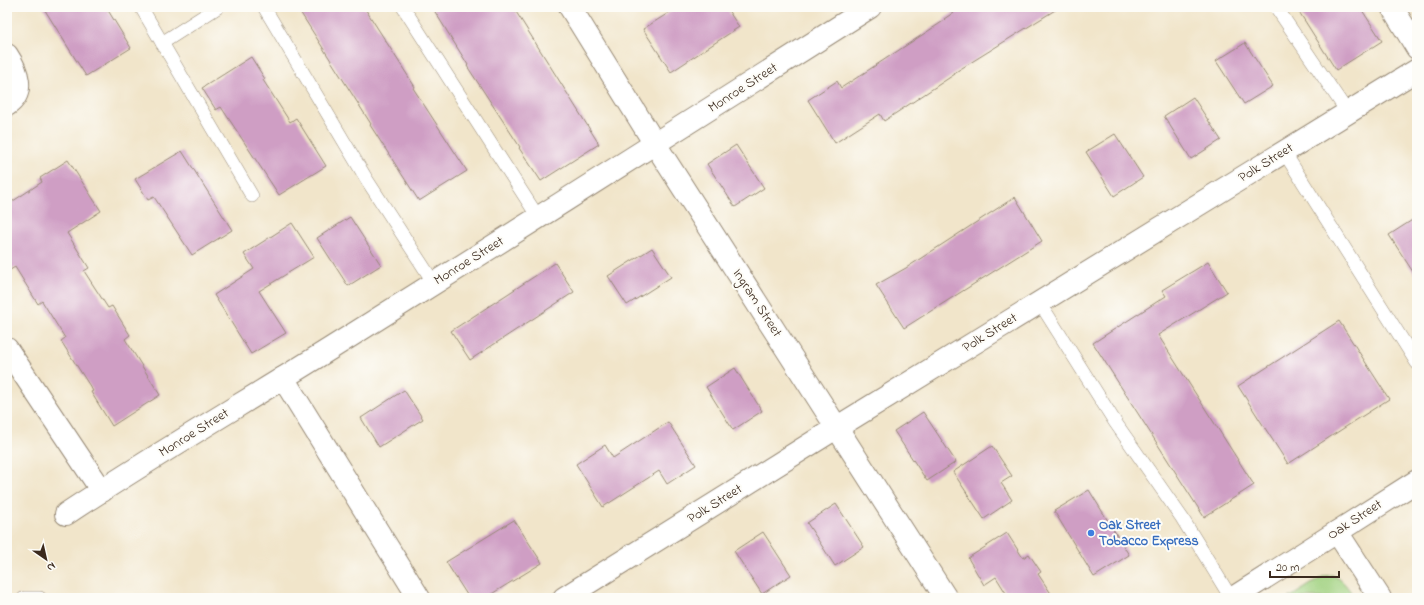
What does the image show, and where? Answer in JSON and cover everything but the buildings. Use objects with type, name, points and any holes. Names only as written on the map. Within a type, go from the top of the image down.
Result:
[{"type":"main road","name":"Ingram Street","points":[[570,7],[655,144],[946,598]]},
{"type":"main road","name":"Monroe Street","points":[[66,514],[538,218],[870,7]]},
{"type":"main road","points":[[1392,7],[1417,48]]},
{"type":"main road","points":[[7,55],[17,73],[17,92],[12,102],[7,105]]},
{"type":"main road","name":"Polk Street","points":[[564,598],[836,428],[1417,70]]},
{"type":"main road","points":[[7,349],[102,491]]},
{"type":"main road","points":[[283,378],[419,598]]},
{"type":"main road","name":"Oak Street","points":[[1232,598],[1417,481]]},
{"type":"main road","points":[[1337,532],[1380,598]]},
{"type":"lane","points":[[141,7],[252,196]]},
{"type":"lane","points":[[162,43],[218,7]]},
{"type":"lane","points":[[264,7],[367,180],[434,283]]},
{"type":"lane","points":[[403,7],[538,218]]},
{"type":"lane","points":[[1276,7],[1348,113]]},
{"type":"lane","points":[[1284,152],[1417,363]]},
{"type":"lane","points":[[1040,303],[1115,422],[1182,518],[1232,598]]},
{"type":"lane","points":[[24,598],[40,598]]},
{"type":"green space","points":[[1332,575],[1348,587],[1355,598],[1289,598],[1324,576]]},
{"type":"place","name":"Oak Street Tobacco Express","points":[[1091,533]]}]
